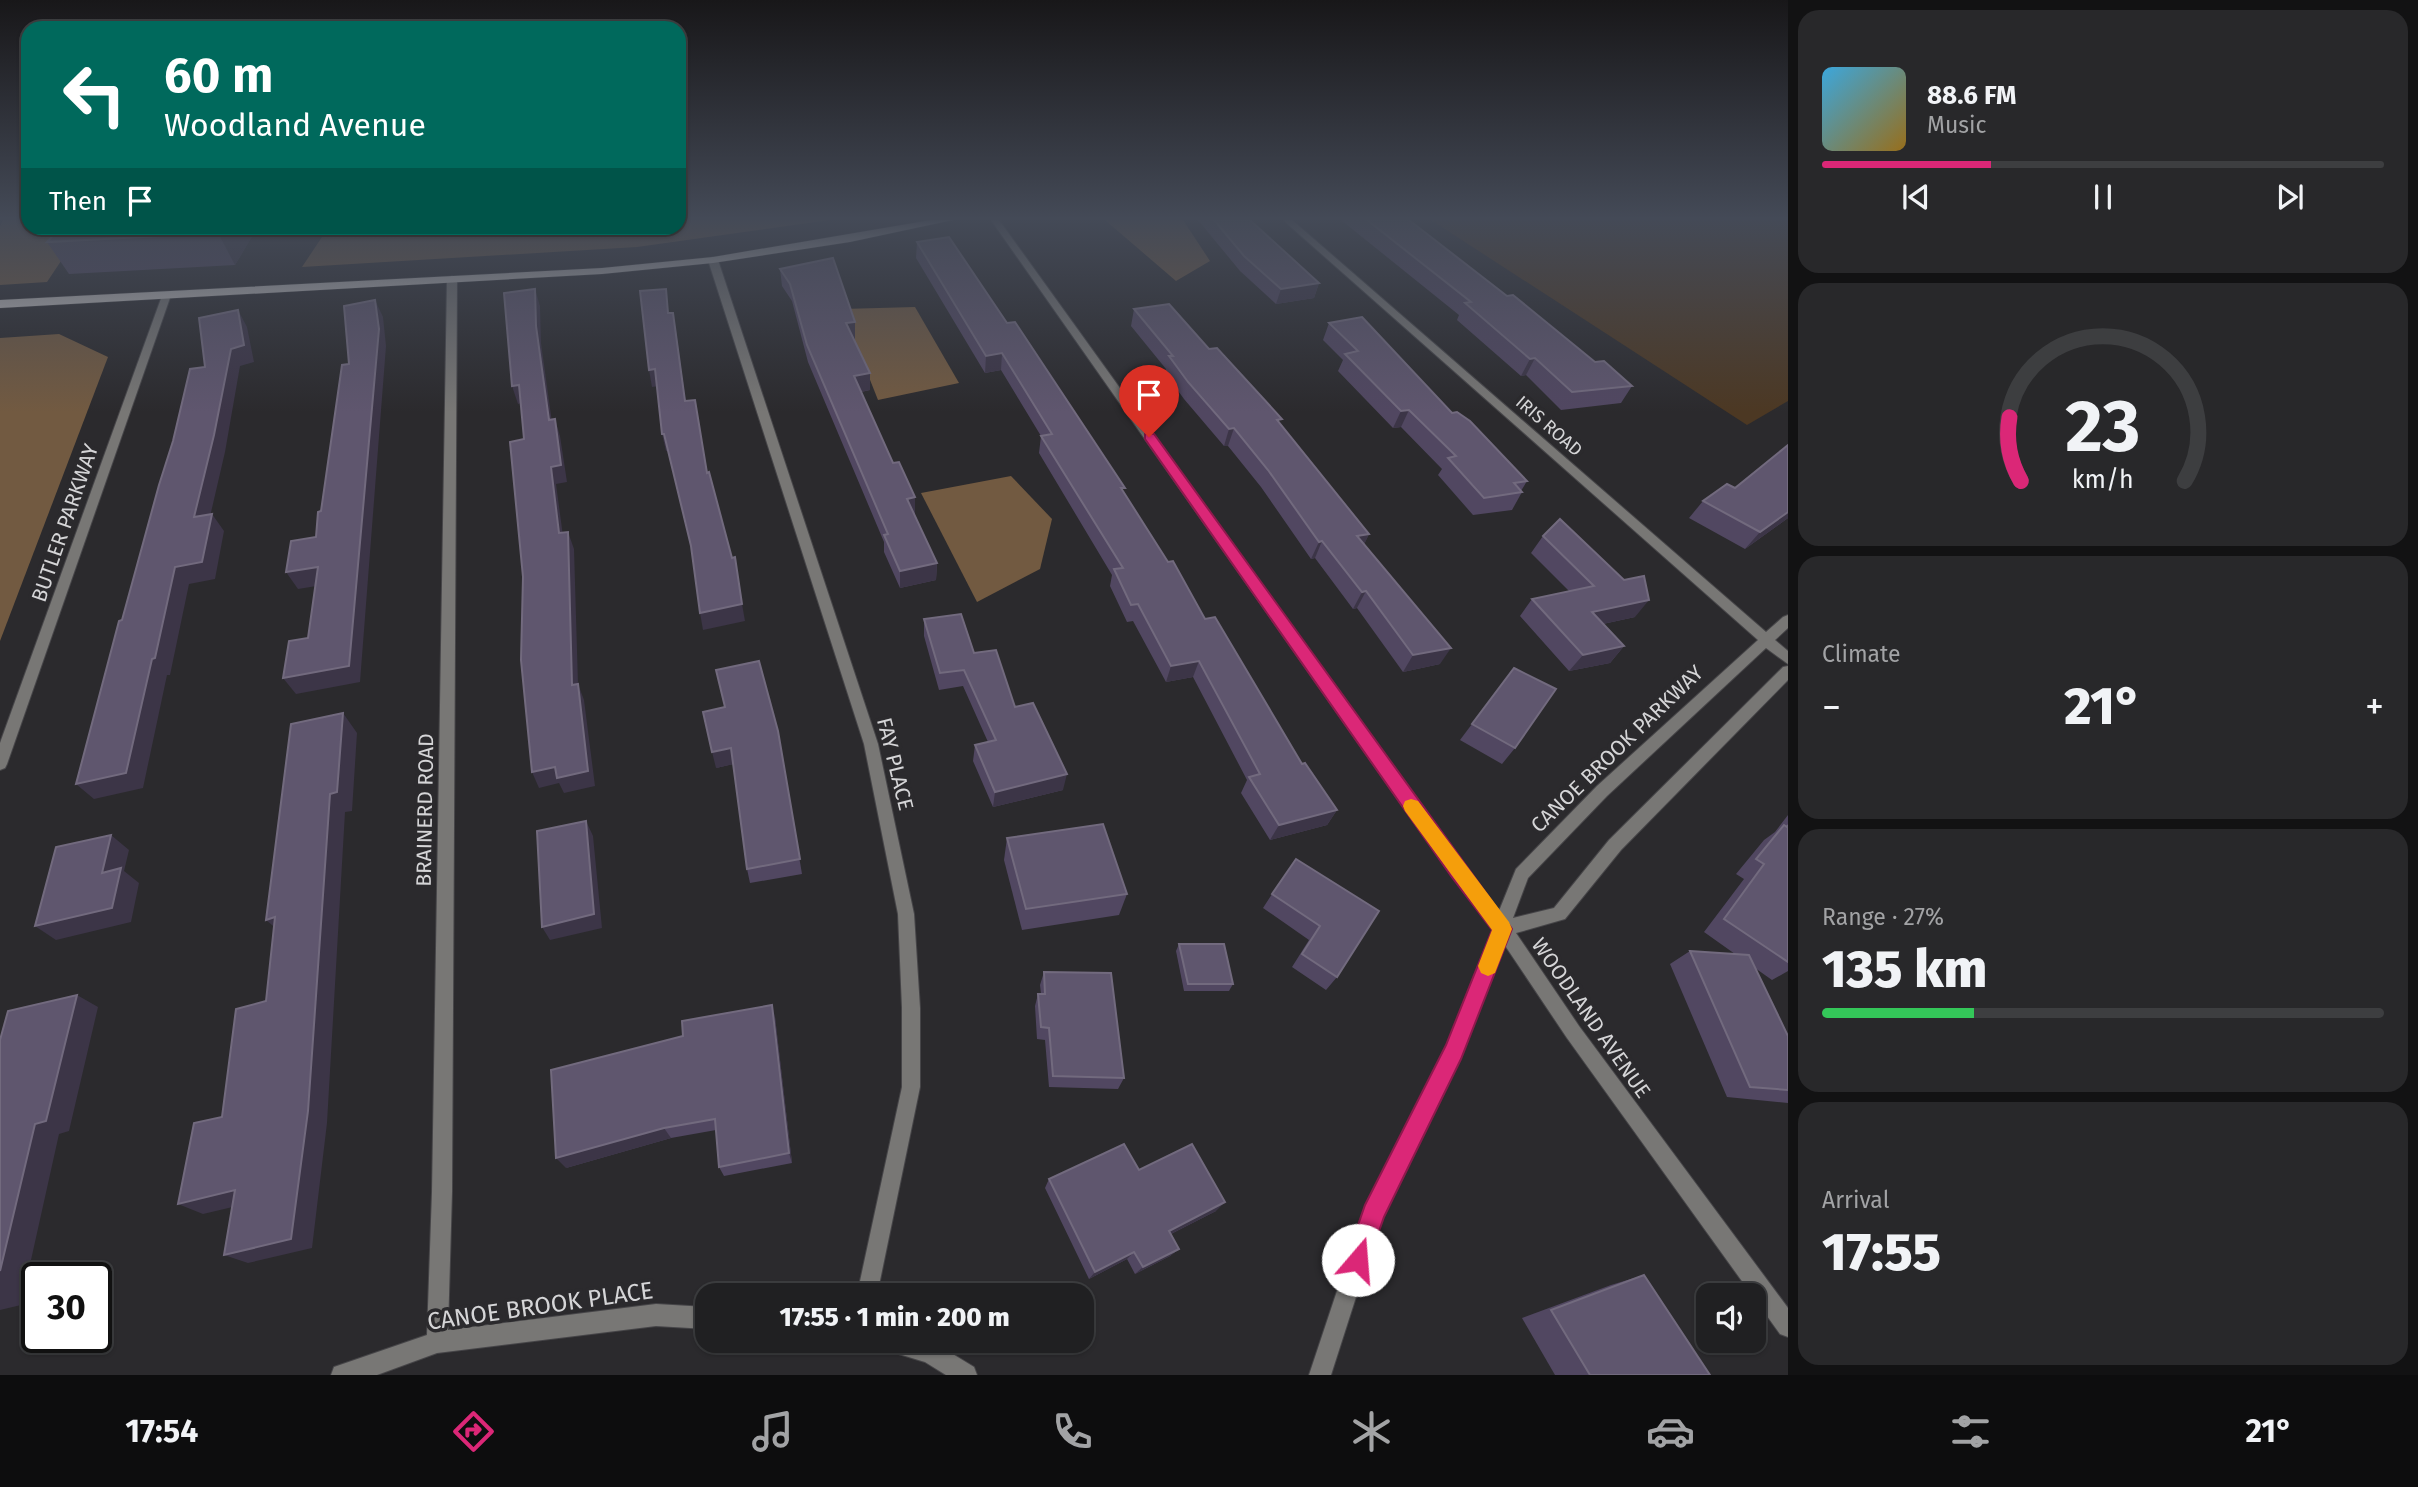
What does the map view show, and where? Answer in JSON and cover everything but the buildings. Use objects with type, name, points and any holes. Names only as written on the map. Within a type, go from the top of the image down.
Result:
[{"type":"main road","points":[[0,304],[360,284]]},
{"type":"street","name":"BRAINERD ROAD","points":[[437,1342],[442,1192],[452,284]]},
{"type":"street","name":"FAY PLACE","points":[[721,284],[871,744],[906,914],[911,1008],[911,1087],[870,1283]]},
{"type":"street","name":"WOODLAND AVENUE","points":[[1041,284],[1457,870],[1503,929],[1573,1032],[1788,1326]]},
{"type":"street","name":"IRIS ROAD","points":[[1360,284],[1788,659]]},
{"type":"street","name":"BUTLER PARKWAY","points":[[0,764],[166,295]]},
{"type":"street","name":"CANOE BROOK PARKWAY","points":[[1320,1375],[1373,1213],[1454,1052],[1503,929],[1521,874],[1602,791],[1788,620]]},
{"type":"street","points":[[1503,929],[1559,914],[1615,845],[1788,671]]},
{"type":"street","name":"CANOE BROOK PLACE","points":[[342,1375],[437,1342],[656,1315],[695,1317]]},
{"type":"street","points":[[930,1353],[967,1375]]},
{"type":"shaded area","points":[[1530,284],[1788,284],[1788,401],[1747,425]]},
{"type":"shaded area","points":[[915,307],[959,383],[878,400],[842,309]]},
{"type":"shaded area","points":[[59,334],[108,357],[0,641],[0,338]]},
{"type":"shaded area","points":[[1011,476],[1052,519],[1040,569],[977,602],[921,493]]},
{"type":"slow traffic","points":[[1411,806],[1503,929],[1488,966]]},
{"type":"route","points":[[1149,437],[1457,870],[1503,929],[1454,1052],[1373,1213],[1358,1260]]}]
